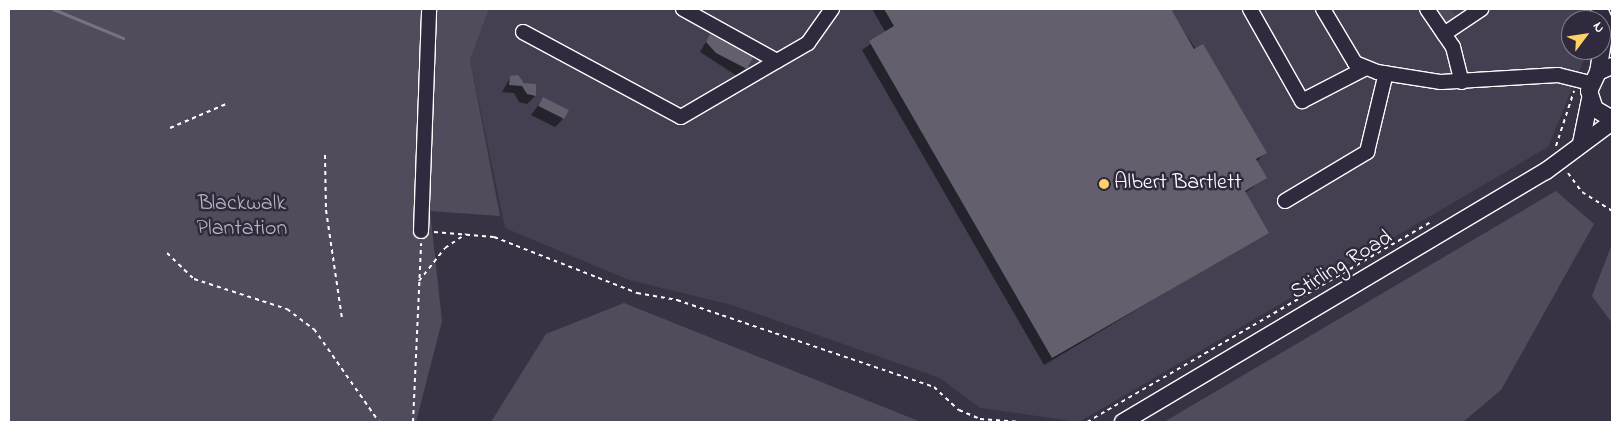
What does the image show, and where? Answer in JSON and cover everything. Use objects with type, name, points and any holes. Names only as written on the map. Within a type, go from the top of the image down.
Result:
[{"type":"main road","points":[[1581,143],[1598,60]]},
{"type":"main road","points":[[1594,80],[1600,114],[1612,121]]},
{"type":"main road","name":"Stirling Road","points":[[1123,422],[1556,156],[1581,143],[1612,121]]},
{"type":"lane","points":[[421,232],[429,9]]},
{"type":"lane","points":[[683,9],[777,61]]},
{"type":"lane","points":[[523,32],[681,117],[808,43],[832,9]]},
{"type":"lane","points":[[1250,9],[1302,101],[1366,68]]},
{"type":"lane","points":[[1324,9],[1355,62],[1366,68],[1386,73],[1462,82],[1524,75],[1594,80]]},
{"type":"lane","points":[[1427,9],[1453,46],[1462,82]]},
{"type":"lane","points":[[1444,34],[1481,9]]},
{"type":"lane","points":[[1285,201],[1367,152],[1386,73]]},
{"type":"path","points":[[1594,80],[1556,156],[1582,192],[1612,211]]},
{"type":"path","points":[[170,128],[226,104]]},
{"type":"path","points":[[325,155],[326,210],[342,319]]},
{"type":"path","points":[[1087,422],[1436,219]]},
{"type":"path","points":[[413,422],[421,232],[494,237],[637,293],[677,300],[934,388],[959,410],[980,419],[1020,422]]},
{"type":"path","points":[[420,281],[445,248],[466,234]]},
{"type":"path","points":[[167,253],[194,279],[287,309],[314,329],[379,422]]},
{"type":"shaded area","points":[[489,9],[1584,10],[1561,10],[1561,60],[1584,60],[1548,147],[1079,422],[980,408],[940,378],[732,305],[629,280],[505,228],[470,60]]},
{"type":"green space","name":"Blackwalk Plantation","points":[[9,9],[489,9],[470,60],[500,216],[430,211],[442,321],[416,422],[9,422]]},
{"type":"green space","points":[[1430,9],[1451,9],[1457,18],[1442,27]]},
{"type":"green space","points":[[1556,191],[1594,224],[1501,390],[1463,422],[1164,422]]},
{"type":"green space","points":[[1612,244],[1612,323],[1592,296]]},
{"type":"green space","points":[[624,303],[921,422],[491,422],[546,334]]},
{"type":"building","name":"Albert Bartlett","points":[[884,9],[1171,9],[1194,49],[1203,44],[1267,153],[1256,159],[1267,178],[1245,191],[1269,233],[1052,358],[869,41],[894,26]]},
{"type":"building","points":[[710,34],[753,57],[747,69],[716,53],[706,42]]},
{"type":"building","points":[[518,75],[524,83],[536,84],[536,96],[527,94],[522,86],[509,85],[510,76]]},
{"type":"building","points":[[543,97],[569,110],[564,119],[538,106]]},
{"type":"waterway","points":[[53,9],[123,38]]},
{"type":"place","name":"Albert Bartlett","points":[[1104,184]]}]
